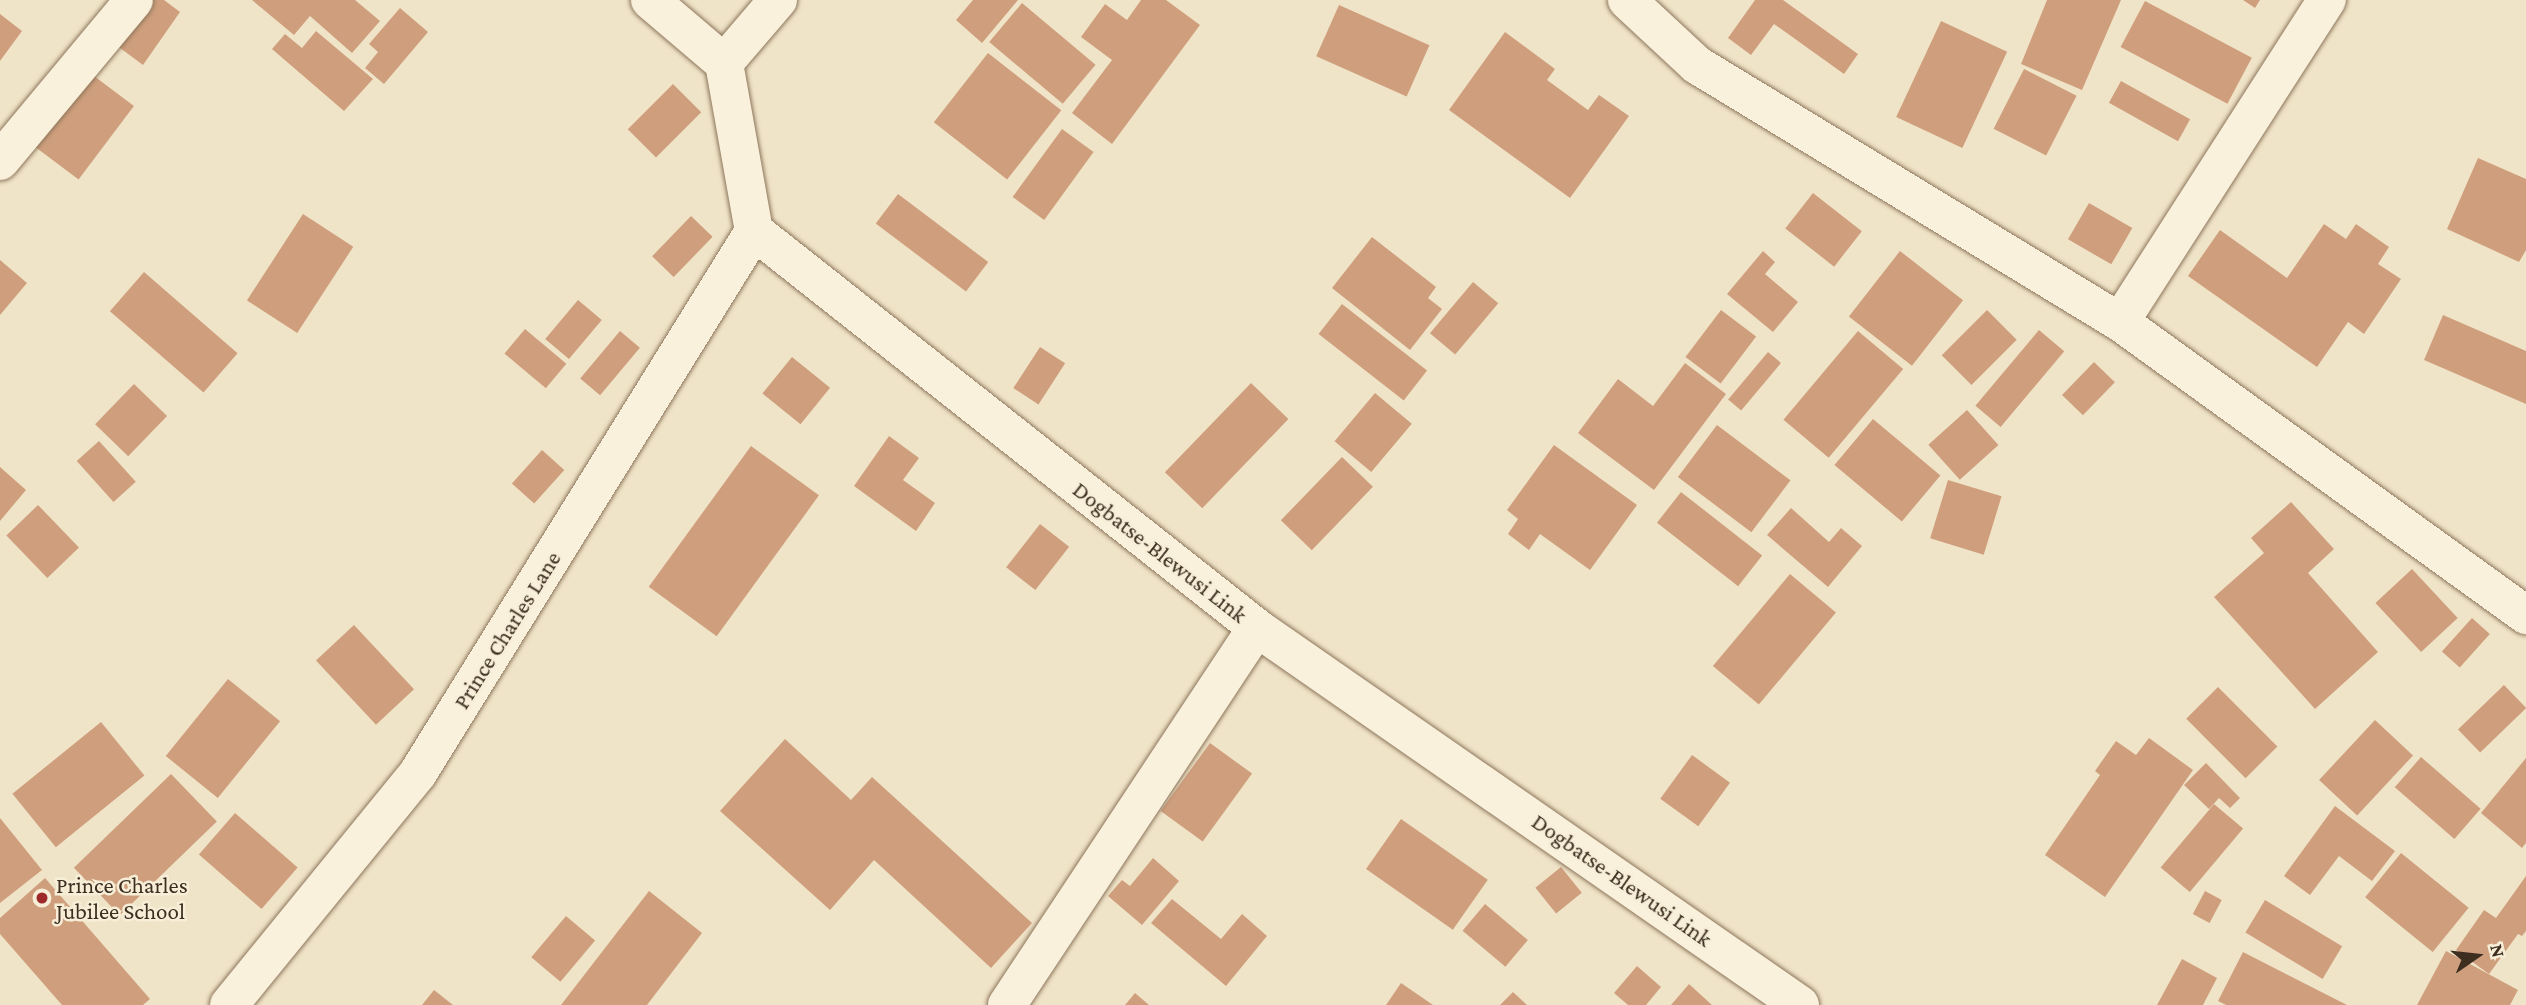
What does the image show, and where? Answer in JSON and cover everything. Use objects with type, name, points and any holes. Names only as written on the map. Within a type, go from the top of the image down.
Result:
[{"type":"street","points":[[0,161],[134,0]]},
{"type":"street","points":[[650,0],[724,63],[754,232]]},
{"type":"street","points":[[724,63],[778,0]]},
{"type":"street","points":[[1627,0],[1698,65],[2120,322],[2526,615]]},
{"type":"street","points":[[2120,322],[2327,0]]},
{"type":"street","name":"Dogbatse-Blewusi Link","points":[[754,232],[1256,628],[1800,1005]]},
{"type":"street","name":"Prince Charles Lane","points":[[229,1005],[418,773],[754,232]]},
{"type":"street","points":[[1007,1005],[1256,628]]},
{"type":"building","points":[[148,0],[164,0],[180,12],[143,65],[116,45]]},
{"type":"building","points":[[252,0],[355,0],[380,21],[352,53],[310,16],[294,35]]},
{"type":"building","points":[[973,0],[1018,0],[982,43],[956,20]]},
{"type":"building","points":[[1141,0],[1166,0],[1200,25],[1112,144],[1072,113],[1112,60],[1081,37],[1105,4],[1127,20]]},
{"type":"building","points":[[1755,0],[1783,0],[1858,54],[1844,74],[1774,24],[1751,55],[1728,38]]},
{"type":"building","points":[[2047,0],[2121,0],[2082,90],[2021,64]]},
{"type":"building","points":[[2243,0],[2260,0],[2255,8]]},
{"type":"building","points":[[2145,1],[2252,58],[2227,104],[2121,47]]},
{"type":"building","points":[[1022,3],[1096,65],[1063,104],[989,42]]},
{"type":"building","points":[[1339,5],[1429,45],[1407,96],[1316,56]]},
{"type":"building","points":[[400,8],[428,32],[384,84],[365,68],[378,52],[369,44]]},
{"type":"building","points":[[0,14],[22,31],[0,61]]},
{"type":"building","points":[[1941,21],[2007,52],[1962,148],[1896,117]]},
{"type":"building","points":[[316,31],[373,79],[344,111],[272,49],[285,34],[302,48]]},
{"type":"building","points":[[1505,32],[1555,69],[1547,80],[1588,110],[1599,95],[1629,116],[1570,198],[1449,110]]},
{"type":"building","points":[[988,53],[1061,110],[1007,180],[934,122]]},
{"type":"building","points":[[2024,69],[2077,96],[2046,155],[1994,129]]},
{"type":"building","points":[[86,70],[134,106],[79,180],[31,143]]},
{"type":"building","points":[[2121,81],[2190,119],[2178,141],[2109,103]]},
{"type":"building","points":[[673,84],[701,112],[656,158],[628,129]]},
{"type":"building","points":[[1062,129],[1094,152],[1044,220],[1013,197]]},
{"type":"building","points":[[2478,158],[2526,179],[2526,250],[2519,262],[2447,229]]},
{"type":"building","points":[[1813,193],[1862,231],[1834,267],[1785,228]]},
{"type":"building","points":[[898,194],[988,262],[966,292],[876,224]]},
{"type":"building","points":[[2089,203],[2132,228],[2111,264],[2068,239]]},
{"type":"building","points":[[303,214],[353,247],[297,333],[247,300]]},
{"type":"building","points":[[691,216],[713,237],[674,277],[652,256]]},
{"type":"building","points":[[2324,224],[2346,239],[2356,224],[2389,247],[2378,264],[2401,279],[2364,334],[2348,322],[2317,367],[2188,276],[2220,230],[2287,278]]},
{"type":"building","points":[[1372,237],[1436,287],[1428,298],[1442,309],[1410,350],[1332,288]]},
{"type":"building","points":[[1763,251],[1775,262],[1765,274],[1798,302],[1773,332],[1727,294]]},
{"type":"building","points":[[1900,251],[1963,300],[1912,366],[1849,316]]},
{"type":"building","points":[[0,260],[27,283],[0,315]]},
{"type":"building","points":[[144,272],[238,353],[203,393],[110,311]]},
{"type":"building","points":[[1473,282],[1498,303],[1455,355],[1430,333]]},
{"type":"building","points":[[578,300],[602,320],[569,359],[545,339]]},
{"type":"building","points":[[1342,304],[1427,370],[1404,400],[1319,334]]},
{"type":"building","points":[[1721,310],[1756,336],[1721,384],[1685,357]]},
{"type":"building","points":[[1987,310],[2017,340],[1971,385],[1942,355]]},
{"type":"building","points":[[2443,315],[2526,351],[2526,404],[2424,360]]},
{"type":"building","points":[[525,329],[566,364],[546,388],[504,354]]},
{"type":"building","points":[[2039,330],[2064,351],[2001,427],[1975,406]]},
{"type":"building","points":[[620,331],[640,348],[600,395],[580,378]]},
{"type":"building","points":[[1858,331],[1903,369],[1829,458],[1783,420]]},
{"type":"building","points":[[1040,347],[1065,363],[1038,404],[1013,388]]},
{"type":"building","points":[[1768,352],[1781,363],[1741,410],[1728,399]]},
{"type":"building","points":[[792,357],[830,388],[801,424],[762,394]]},
{"type":"building","points":[[2094,362],[2115,382],[2083,415],[2062,395]]},
{"type":"building","points":[[1685,363],[1726,394],[1654,490],[1578,433],[1618,379],[1653,406]]},
{"type":"building","points":[[1251,383],[1288,419],[1202,508],[1165,472]]},
{"type":"building","points":[[134,384],[167,416],[128,456],[95,424]]},
{"type":"building","points":[[1375,393],[1412,424],[1371,472],[1335,441]]},
{"type":"building","points":[[1967,410],[1998,445],[1960,480],[1928,445]]},
{"type":"building","points":[[1873,419],[1940,476],[1902,522],[1834,465]]},
{"type":"building","points":[[1717,425],[1790,480],[1751,532],[1678,477]]},
{"type":"building","points":[[889,436],[919,458],[903,480],[935,503],[916,531],[854,486]]},
{"type":"building","points":[[99,441],[136,482],[114,502],[77,461]]},
{"type":"building","points":[[1554,445],[1637,505],[1590,570],[1540,534],[1529,550],[1508,534],[1518,519],[1507,510]]},
{"type":"building","points":[[751,446],[819,495],[717,636],[649,587]]},
{"type":"building","points":[[542,450],[564,470],[534,504],[512,483]]},
{"type":"building","points":[[1342,457],[1373,487],[1312,550],[1281,520]]},
{"type":"building","points":[[0,467],[26,490],[0,521]]},
{"type":"building","points":[[1948,480],[2002,496],[1984,555],[1930,538]]},
{"type":"building","points":[[1681,492],[1762,555],[1738,586],[1657,523]]},
{"type":"building","points":[[2291,502],[2334,549],[2308,573],[2378,652],[2315,709],[2214,597],[2264,553],[2251,538]]},
{"type":"building","points":[[38,505],[79,547],[47,578],[6,536]]},
{"type":"building","points":[[1791,508],[1829,542],[1841,528],[1862,546],[1828,587],[1767,535]]},
{"type":"building","points":[[1040,524],[1069,547],[1035,590],[1006,567]]},
{"type":"building","points":[[2412,569],[2458,618],[2421,652],[2375,603]]},
{"type":"building","points":[[1790,574],[1836,613],[1759,704],[1713,666]]},
{"type":"building","points":[[2472,618],[2490,634],[2460,668],[2442,651]]},
{"type":"building","points":[[354,625],[414,689],[376,725],[316,660]]},
{"type":"building","points":[[228,679],[280,721],[218,798],[166,756]]},
{"type":"building","points":[[2504,685],[2526,708],[2480,752],[2458,729]]},
{"type":"building","points":[[2218,687],[2277,746],[2246,778],[2186,719]]},
{"type":"building","points":[[2375,720],[2413,755],[2357,815],[2319,780]]},
{"type":"building","points":[[101,722],[144,776],[56,847],[12,794]]},
{"type":"building","points":[[2149,738],[2193,770],[2105,897],[2045,855],[2100,775],[2095,771],[2116,741],[2136,755]]},
{"type":"building","points":[[785,739],[851,800],[872,777],[1032,923],[991,968],[874,860],[830,910],[720,811]]},
{"type":"building","points":[[1210,743],[1252,774],[1203,842],[1161,811]]},
{"type":"building","points":[[1692,755],[1730,783],[1698,826],[1660,799]]},
{"type":"building","points":[[2421,757],[2481,809],[2454,839],[2395,787]]},
{"type":"building","points":[[2526,758],[2526,843],[2522,848],[2481,813]]},
{"type":"building","points":[[2206,763],[2240,798],[2230,808],[2219,798],[2209,809],[2184,785]]},
{"type":"building","points":[[171,774],[217,821],[120,915],[74,868]]},
{"type":"building","points":[[2214,804],[2243,828],[2190,892],[2161,868]]},
{"type":"building","points":[[2335,806],[2395,851],[2372,881],[2339,856],[2310,895],[2284,876]]},
{"type":"building","points":[[235,813],[298,867],[262,909],[199,855]]},
{"type":"building","points":[[0,818],[42,870],[0,903]]},
{"type":"building","points":[[1401,819],[1488,880],[1453,930],[1366,869]]},
{"type":"building","points":[[2401,853],[2469,908],[2433,952],[2365,897]]},
{"type":"building","points":[[1153,858],[1179,881],[1142,925],[1108,896],[1122,880],[1130,886]]},
{"type":"building","points":[[1561,867],[1582,893],[1556,913],[1535,888]]},
{"type":"building","points":[[2526,876],[2526,931],[2522,936],[2518,934],[2489,974],[2456,950],[2484,910],[2496,918]]},
{"type":"building","points":[[45,878],[150,999],[143,1005],[62,1005],[0,934],[0,918]]},
{"type":"building","points":[[649,891],[702,933],[647,1005],[561,1005]]},
{"type":"building","points":[[2205,891],[2222,900],[2210,923],[2193,914]]},
{"type":"building","points":[[1172,899],[1221,939],[1242,914],[1267,936],[1226,986],[1151,923]]},
{"type":"building","points":[[2265,900],[2342,946],[2323,979],[2245,933]]},
{"type":"building","points":[[1485,904],[1528,940],[1505,967],[1463,931]]},
{"type":"building","points":[[566,916],[595,940],[560,982],[531,957]]},
{"type":"building","points":[[2446,951],[2518,990],[2510,1005],[2417,1005]]},
{"type":"building","points":[[2243,952],[2347,1005],[2226,1005],[2218,1001]]},
{"type":"building","points":[[2182,959],[2217,978],[2203,1005],[2157,1005]]},
{"type":"building","points":[[1637,966],[1661,987],[1646,1005],[1628,1005],[1614,993]]},
{"type":"building","points":[[1401,983],[1433,1005],[1386,1005]]},
{"type":"building","points":[[1689,984],[1712,1005],[1671,1005]]},
{"type":"building","points":[[434,990],[453,1005],[422,1005]]},
{"type":"building","points":[[1513,992],[1527,1005],[1500,1005]]},
{"type":"building","points":[[1135,993],[1149,1005],[1125,1005]]},
{"type":"place","name":"Prince Charles Jubilee School","points":[[42,898]]}]
